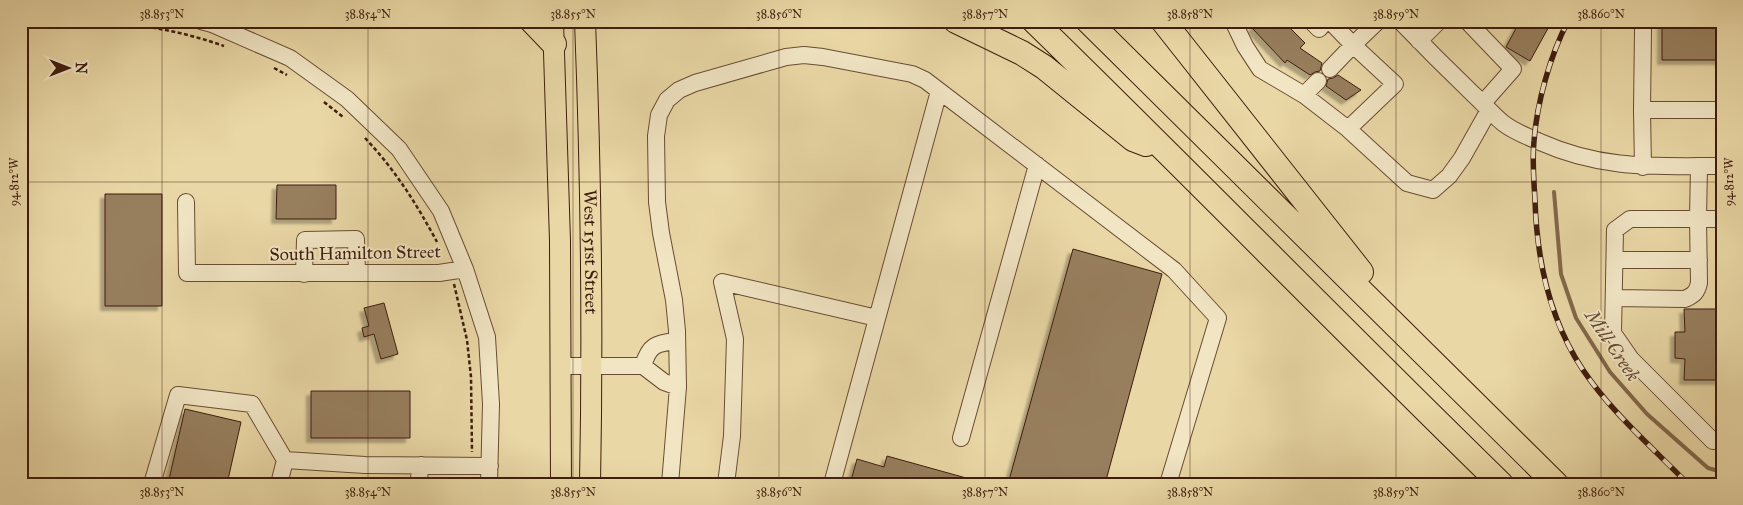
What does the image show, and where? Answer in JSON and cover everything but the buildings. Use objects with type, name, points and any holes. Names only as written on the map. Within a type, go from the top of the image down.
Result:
[{"type":"highway","points":[[532,21],[554,32]]},
{"type":"highway","points":[[956,21],[1022,53],[1044,67],[1133,139],[1172,155]]},
{"type":"highway","points":[[1034,21],[1172,155],[1379,365],[1501,484]]},
{"type":"highway","points":[[1088,21],[1556,484]]},
{"type":"highway","points":[[1164,21],[1419,347]]},
{"type":"main road","name":"West 151st Street","points":[[584,21],[590,184],[592,367],[590,484]]},
{"type":"main road","name":"West 151st Street","points":[[554,32],[560,241],[561,484]]},
{"type":"street","points":[[201,21],[290,58],[347,99],[398,149],[441,211],[458,270],[487,337],[491,404],[489,484]]},
{"type":"street","points":[[1233,21],[1245,46],[1260,69],[1304,95],[1348,129],[1407,183],[1433,190],[1453,170],[1486,106],[1513,69],[1472,23]]},
{"type":"street","points":[[1311,21],[1319,29],[1326,21]]},
{"type":"street","points":[[1330,21],[1395,84],[1348,129]]},
{"type":"street","points":[[1330,69],[1378,21]]},
{"type":"street","points":[[1400,21],[1504,124],[1562,152],[1612,164],[1722,166]]},
{"type":"street","points":[[1419,40],[1439,21]]},
{"type":"street","points":[[1643,30],[1643,166]]},
{"type":"street","points":[[670,484],[678,387],[678,341],[674,300],[656,202],[656,136],[659,115],[667,100],[679,90],[694,83],[786,57],[804,56],[823,57],[912,74],[925,80],[1174,270],[1218,318],[1168,484]]},
{"type":"street","points":[[1304,95],[1318,81]]},
{"type":"street","points":[[832,484],[938,91]]},
{"type":"street","points":[[1642,110],[1722,110]]},
{"type":"street","points":[[961,438],[1037,165]]},
{"type":"street","points":[[1614,298],[1685,299],[1697,291],[1699,166]]},
{"type":"street","name":"South Hamilton Street","points":[[186,202],[187,273],[439,273],[458,270]]},
{"type":"street","points":[[1722,219],[1630,219],[1615,230],[1613,333],[1631,359],[1713,441],[1722,440]]},
{"type":"street","points":[[304,274],[305,240],[356,239],[357,273]]},
{"type":"street","points":[[1615,260],[1698,260]]},
{"type":"street","points":[[726,484],[732,436],[735,340],[722,282],[877,318]]},
{"type":"street","points":[[643,366],[647,354],[658,343],[678,341]]},
{"type":"street","points":[[560,366],[643,366],[664,382],[678,387]]},
{"type":"street","points":[[152,484],[178,395],[252,404],[285,460],[279,484]]},
{"type":"street","points":[[285,460],[365,465],[490,466]]},
{"type":"street","points":[[418,484],[421,465]]},
{"type":"path","points":[[68,21],[102,21],[143,25],[201,38],[226,47]]},
{"type":"path","points":[[269,65],[294,80]]},
{"type":"path","points":[[317,97],[345,118]]},
{"type":"path","points":[[359,131],[386,160],[416,202],[438,242]]},
{"type":"path","points":[[458,270],[471,377],[472,466]]},
{"type":"waterway","name":"Mill Creek","points":[[1554,192],[1561,274],[1576,318],[1610,372],[1647,414],[1708,468],[1722,472]]},
{"type":"railway","points":[[1568,21],[1545,80],[1534,141],[1533,171],[1536,223],[1547,289],[1561,331],[1571,351],[1594,386],[1619,415],[1688,484]]}]
